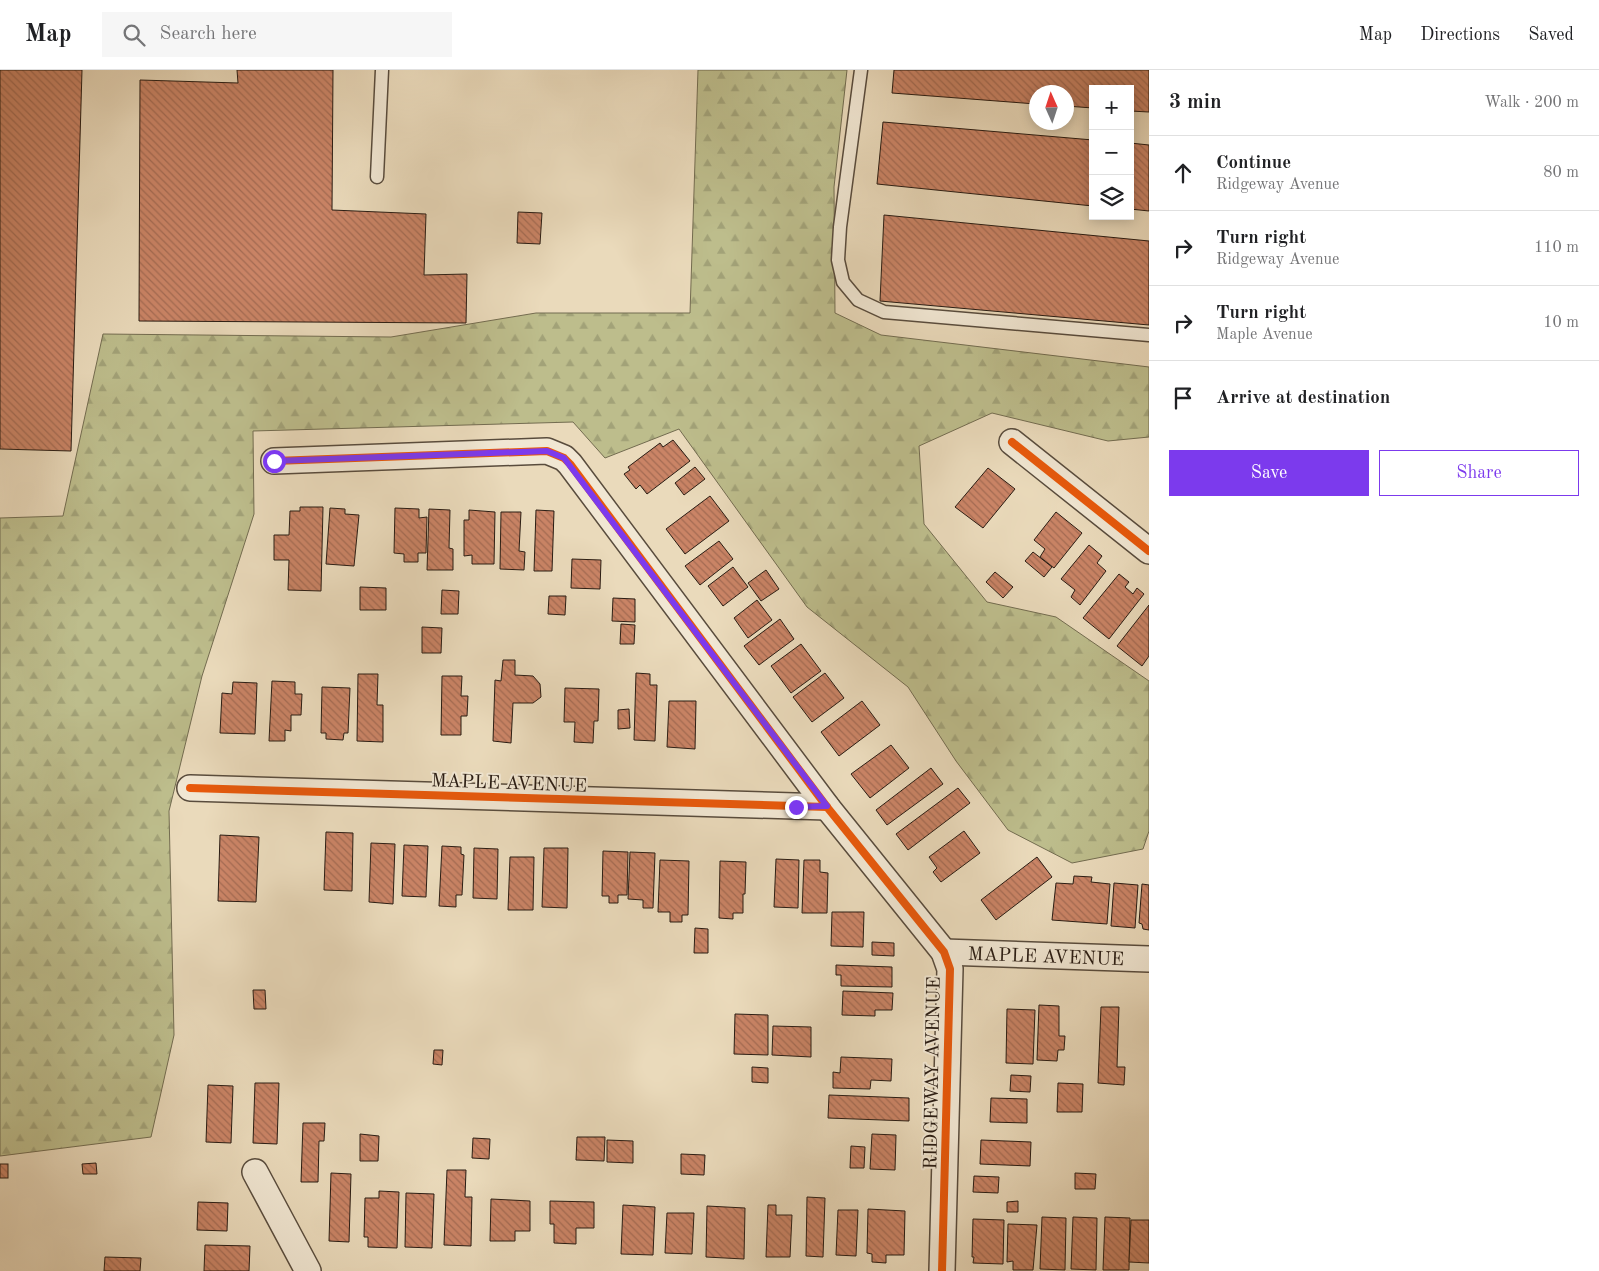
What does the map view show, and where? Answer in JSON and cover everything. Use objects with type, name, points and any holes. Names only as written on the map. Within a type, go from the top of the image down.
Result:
[{"type":"street","points":[[1012,442],[1149,551]]},
{"type":"street","name":"RIDGEWAY AVENUE","points":[[274,461],[547,451],[564,458],[576,472],[827,806],[944,952],[950,969],[942,1271]]},
{"type":"street","name":"MAPLE AVENUE","points":[[190,788],[796,807],[827,806]]},
{"type":"street","name":"MAPLE AVENUE","points":[[944,952],[1149,959]]},
{"type":"street","points":[[255,1172],[308,1271]]},
{"type":"lane","points":[[377,177],[382,70]]},
{"type":"lane","points":[[861,70],[840,227],[838,260],[842,282],[858,300],[884,312],[1149,335]]},
{"type":"green space","points":[[698,70],[847,70],[834,187],[835,313],[881,335],[1149,367],[1149,437],[1108,441],[992,413],[919,446],[924,524],[987,602],[1056,617],[1149,681],[1149,831],[1143,849],[1072,863],[1008,830],[956,761],[908,687],[807,607],[679,429],[605,458],[573,422],[253,431],[254,514],[202,676],[169,811],[174,1035],[151,1137],[0,1156],[0,518],[63,516],[103,334],[391,337],[536,313],[690,313]]},
{"type":"building","points":[[0,70],[82,70],[71,451],[0,449]]},
{"type":"building","points":[[237,70],[333,70],[332,210],[426,214],[424,275],[467,274],[466,323],[139,321],[140,80],[238,83]]},
{"type":"building","points":[[894,70],[1149,70],[1149,112],[1134,111],[1134,85],[1089,85],[1089,108],[1074,107],[1074,85],[1029,85],[1029,103],[892,93]]},
{"type":"building","points":[[883,122],[1089,140],[1089,206],[877,184]]},
{"type":"building","points":[[1134,143],[1149,145],[1149,211],[1134,209]]},
{"type":"building","points":[[518,212],[542,213],[540,244],[517,243]]},
{"type":"building","points":[[884,215],[1149,241],[1149,325],[880,301]]},
{"type":"building","points":[[673,440],[690,461],[647,494],[640,485],[636,489],[624,474],[630,470],[628,467],[660,443],[663,447]]},
{"type":"building","points":[[695,467],[705,479],[684,495],[675,483]]},
{"type":"building","points":[[988,468],[1015,489],[983,528],[955,507]]},
{"type":"building","points":[[710,496],[729,521],[685,554],[666,529]]},
{"type":"building","points":[[300,507],[323,507],[321,591],[288,590],[289,560],[274,560],[274,535],[289,535],[290,511],[300,511]]},
{"type":"building","points":[[330,508],[345,509],[345,514],[359,515],[354,566],[326,564]]},
{"type":"building","points":[[395,508],[419,509],[419,518],[427,517],[426,553],[418,553],[418,562],[404,562],[404,554],[394,553]]},
{"type":"building","points":[[429,509],[450,510],[449,548],[453,549],[453,570],[427,570]]},
{"type":"building","points":[[469,510],[495,512],[494,564],[472,564],[472,555],[464,556],[464,520],[469,520]]},
{"type":"building","points":[[536,510],[554,511],[552,571],[534,571]]},
{"type":"building","points":[[501,512],[521,512],[519,551],[525,552],[524,570],[500,569]]},
{"type":"building","points":[[1056,512],[1082,533],[1054,568],[1040,557],[1045,549],[1034,540]]},
{"type":"building","points":[[719,541],[733,559],[700,585],[685,566]]},
{"type":"building","points":[[1089,545],[1102,556],[1097,563],[1106,571],[1080,605],[1071,597],[1075,590],[1061,579]]},
{"type":"building","points":[[1033,552],[1052,567],[1044,577],[1025,561]]},
{"type":"building","points":[[572,559],[601,560],[600,589],[571,588]]},
{"type":"building","points":[[733,567],[748,587],[723,606],[708,586]]},
{"type":"building","points":[[766,570],[779,589],[761,601],[748,583]]},
{"type":"building","points":[[995,572],[1013,587],[1003,598],[986,582]]},
{"type":"building","points":[[1119,574],[1129,582],[1125,587],[1133,594],[1137,588],[1144,594],[1109,639],[1083,618]]},
{"type":"building","points":[[360,587],[386,588],[386,610],[360,610]]},
{"type":"building","points":[[442,590],[459,591],[458,614],[441,614]]},
{"type":"building","points":[[549,596],[566,596],[565,615],[548,614]]},
{"type":"building","points":[[613,598],[635,599],[635,622],[612,621]]},
{"type":"building","points":[[757,600],[772,620],[748,638],[734,618]]},
{"type":"building","points":[[1149,605],[1149,656],[1142,666],[1117,646]]},
{"type":"building","points":[[780,619],[794,639],[759,665],[744,646]]},
{"type":"building","points":[[621,624],[635,625],[634,644],[620,644]]},
{"type":"building","points":[[422,627],[442,628],[441,653],[422,653]]},
{"type":"building","points":[[801,644],[821,671],[791,693],[771,666]]},
{"type":"building","points":[[503,660],[515,660],[515,675],[533,676],[540,684],[541,697],[533,703],[513,703],[511,743],[493,741],[495,680],[501,681]]},
{"type":"building","points":[[636,673],[650,674],[650,685],[657,685],[655,741],[634,740]]},
{"type":"building","points":[[825,673],[844,698],[812,722],[793,697]]},
{"type":"building","points":[[358,674],[378,674],[377,705],[383,705],[383,742],[357,741]]},
{"type":"building","points":[[442,676],[462,676],[461,696],[468,696],[467,716],[461,716],[461,735],[441,735]]},
{"type":"building","points":[[272,681],[295,682],[295,694],[302,694],[301,715],[291,715],[291,731],[285,730],[285,741],[269,741]]},
{"type":"building","points":[[233,682],[257,683],[255,734],[220,733],[222,693],[232,694]]},
{"type":"building","points":[[322,687],[350,688],[348,733],[344,733],[343,740],[326,739],[326,733],[321,733]]},
{"type":"building","points":[[565,688],[599,689],[598,721],[594,721],[593,743],[574,742],[575,722],[564,722]]},
{"type":"building","points":[[669,701],[696,701],[695,749],[667,747]]},
{"type":"building","points":[[862,701],[880,725],[839,756],[821,732]]},
{"type":"building","points":[[629,709],[630,728],[618,729],[618,710]]},
{"type":"building","points":[[891,745],[909,768],[870,798],[851,774]]},
{"type":"building","points":[[931,768],[943,784],[887,825],[876,810]]},
{"type":"building","points":[[958,788],[970,803],[908,850],[896,834]]},
{"type":"building","points":[[964,831],[980,853],[941,882],[933,872],[937,868],[929,857]]},
{"type":"building","points":[[326,832],[353,833],[352,891],[324,890]]},
{"type":"building","points":[[220,835],[259,837],[256,902],[218,901]]},
{"type":"building","points":[[371,843],[395,844],[393,904],[369,902]]},
{"type":"building","points":[[404,845],[428,846],[426,897],[402,896]]},
{"type":"building","points":[[442,846],[461,847],[461,854],[464,855],[462,895],[456,895],[456,907],[439,906]]},
{"type":"building","points":[[474,848],[498,849],[497,899],[473,898]]},
{"type":"building","points":[[544,848],[568,848],[567,908],[542,907]]},
{"type":"building","points":[[603,851],[628,852],[627,895],[618,895],[618,903],[609,903],[609,896],[602,896]]},
{"type":"building","points":[[630,852],[655,853],[653,908],[643,908],[643,900],[628,899]]},
{"type":"building","points":[[510,857],[534,857],[533,910],[508,910]]},
{"type":"building","points":[[1037,857],[1052,877],[996,920],[981,900]]},
{"type":"building","points":[[776,859],[799,860],[798,908],[774,907]]},
{"type":"building","points":[[660,860],[689,861],[688,915],[682,915],[682,922],[670,922],[670,912],[658,912]]},
{"type":"building","points":[[804,860],[820,860],[820,872],[828,873],[827,913],[802,913]]},
{"type":"building","points":[[720,861],[746,862],[743,913],[733,913],[733,919],[719,918]]},
{"type":"building","points":[[1074,876],[1092,877],[1091,882],[1110,884],[1107,924],[1052,920],[1056,883],[1073,884]]},
{"type":"building","points":[[1114,883],[1138,885],[1135,928],[1111,926]]},
{"type":"building","points":[[1142,884],[1149,885],[1149,930],[1143,929],[1142,924],[1139,923]]},
{"type":"building","points":[[832,912],[864,912],[863,947],[831,946]]},
{"type":"building","points":[[695,928],[708,929],[708,953],[694,953]]},
{"type":"building","points":[[872,942],[894,943],[894,956],[872,955]]},
{"type":"building","points":[[836,965],[892,967],[892,987],[841,986],[841,975],[836,975]]},
{"type":"building","points":[[253,990],[265,990],[266,1009],[254,1009]]},
{"type":"building","points":[[843,991],[893,993],[892,1010],[875,1010],[875,1016],[842,1015]]},
{"type":"building","points":[[1039,1005],[1059,1006],[1059,1036],[1065,1036],[1064,1050],[1058,1050],[1057,1061],[1037,1060]]},
{"type":"building","points":[[1101,1007],[1119,1007],[1117,1067],[1125,1067],[1124,1085],[1098,1083]]},
{"type":"building","points":[[1007,1009],[1035,1010],[1033,1064],[1006,1063]]},
{"type":"building","points":[[735,1014],[768,1015],[768,1055],[734,1054]]},
{"type":"building","points":[[773,1026],[811,1027],[811,1057],[772,1055]]},
{"type":"building","points":[[434,1050],[443,1050],[442,1065],[433,1064]]},
{"type":"building","points":[[841,1057],[892,1059],[891,1081],[871,1080],[870,1089],[833,1088],[833,1072],[840,1073]]},
{"type":"building","points":[[752,1067],[768,1068],[768,1083],[752,1082]]},
{"type":"building","points":[[1011,1075],[1031,1076],[1030,1092],[1010,1091]]},
{"type":"building","points":[[255,1083],[279,1083],[277,1144],[253,1143]]},
{"type":"building","points":[[1058,1083],[1083,1084],[1082,1112],[1057,1112]]},
{"type":"building","points":[[208,1085],[233,1086],[231,1143],[206,1142]]},
{"type":"building","points":[[829,1095],[909,1098],[909,1121],[828,1118]]},
{"type":"building","points":[[991,1098],[1027,1099],[1027,1123],[990,1122]]},
{"type":"building","points":[[303,1123],[325,1123],[324,1141],[319,1141],[318,1182],[301,1182]]},
{"type":"building","points":[[360,1134],[379,1136],[378,1161],[360,1161]]},
{"type":"building","points":[[872,1134],[896,1135],[895,1170],[870,1169]]},
{"type":"building","points":[[577,1137],[605,1137],[604,1161],[576,1160]]},
{"type":"building","points":[[473,1138],[490,1139],[489,1159],[472,1158]]},
{"type":"building","points":[[607,1140],[633,1141],[633,1163],[607,1162]]},
{"type":"building","points":[[981,1140],[1031,1142],[1030,1166],[980,1164]]},
{"type":"building","points":[[851,1146],[865,1147],[864,1168],[850,1168]]},
{"type":"building","points":[[681,1154],[705,1155],[704,1175],[681,1174]]},
{"type":"building","points":[[96,1163],[97,1174],[83,1174],[82,1164]]},
{"type":"building","points":[[0,1164],[8,1164],[8,1178],[0,1178]]},
{"type":"building","points":[[447,1170],[466,1170],[465,1197],[472,1197],[471,1246],[444,1245]]},
{"type":"building","points":[[331,1173],[351,1174],[349,1242],[329,1241]]},
{"type":"building","points":[[1075,1173],[1096,1174],[1095,1189],[1075,1189]]},
{"type":"building","points":[[974,1176],[999,1177],[998,1193],[973,1192]]},
{"type":"building","points":[[379,1191],[399,1192],[397,1248],[368,1247],[368,1237],[364,1237],[365,1198],[379,1198]]},
{"type":"building","points":[[406,1193],[434,1194],[432,1248],[405,1247]]},
{"type":"building","points":[[807,1197],[825,1198],[823,1257],[806,1256]]},
{"type":"building","points":[[491,1199],[530,1201],[530,1231],[515,1231],[515,1241],[490,1241]]},
{"type":"building","points":[[550,1201],[594,1202],[594,1228],[576,1228],[576,1244],[554,1243],[554,1224],[550,1224]]},
{"type":"building","points":[[1018,1201],[1018,1212],[1007,1212],[1007,1202]]},
{"type":"building","points":[[198,1202],[228,1203],[227,1231],[197,1230]]},
{"type":"building","points":[[623,1205],[655,1207],[653,1255],[621,1254]]},
{"type":"building","points":[[768,1205],[776,1205],[776,1215],[792,1215],[790,1257],[766,1257]]},
{"type":"building","points":[[707,1206],[745,1208],[744,1259],[706,1257]]},
{"type":"building","points":[[868,1209],[905,1211],[904,1255],[886,1255],[886,1263],[872,1262],[872,1254],[867,1253]]},
{"type":"building","points":[[838,1210],[858,1210],[856,1256],[836,1255]]},
{"type":"building","points":[[667,1213],[694,1213],[692,1254],[665,1253]]},
{"type":"building","points":[[1042,1217],[1066,1218],[1065,1270],[1040,1269]]},
{"type":"building","points":[[1073,1217],[1097,1218],[1096,1270],[1071,1269]]},
{"type":"building","points":[[1105,1217],[1130,1218],[1129,1270],[1103,1270]]},
{"type":"building","points":[[973,1219],[1004,1220],[1003,1264],[973,1263]]},
{"type":"building","points":[[1131,1220],[1149,1220],[1149,1263],[1129,1262]]},
{"type":"building","points":[[1008,1224],[1037,1225],[1033,1270],[1013,1270],[1013,1261],[1007,1262]]},
{"type":"building","points":[[205,1245],[250,1246],[249,1271],[204,1271]]},
{"type":"building","points":[[105,1257],[141,1258],[140,1271],[104,1271]]},
{"type":"cycle path","points":[[1012,442],[1149,551]]},
{"type":"cycle path","points":[[274,461],[547,451],[564,458],[570,464],[827,807],[944,952],[950,969],[942,1271]]},
{"type":"cycle path","points":[[190,788],[827,807]]},
{"type":"route","points":[[274,461],[547,451],[564,458],[827,806],[796,807]]}]
